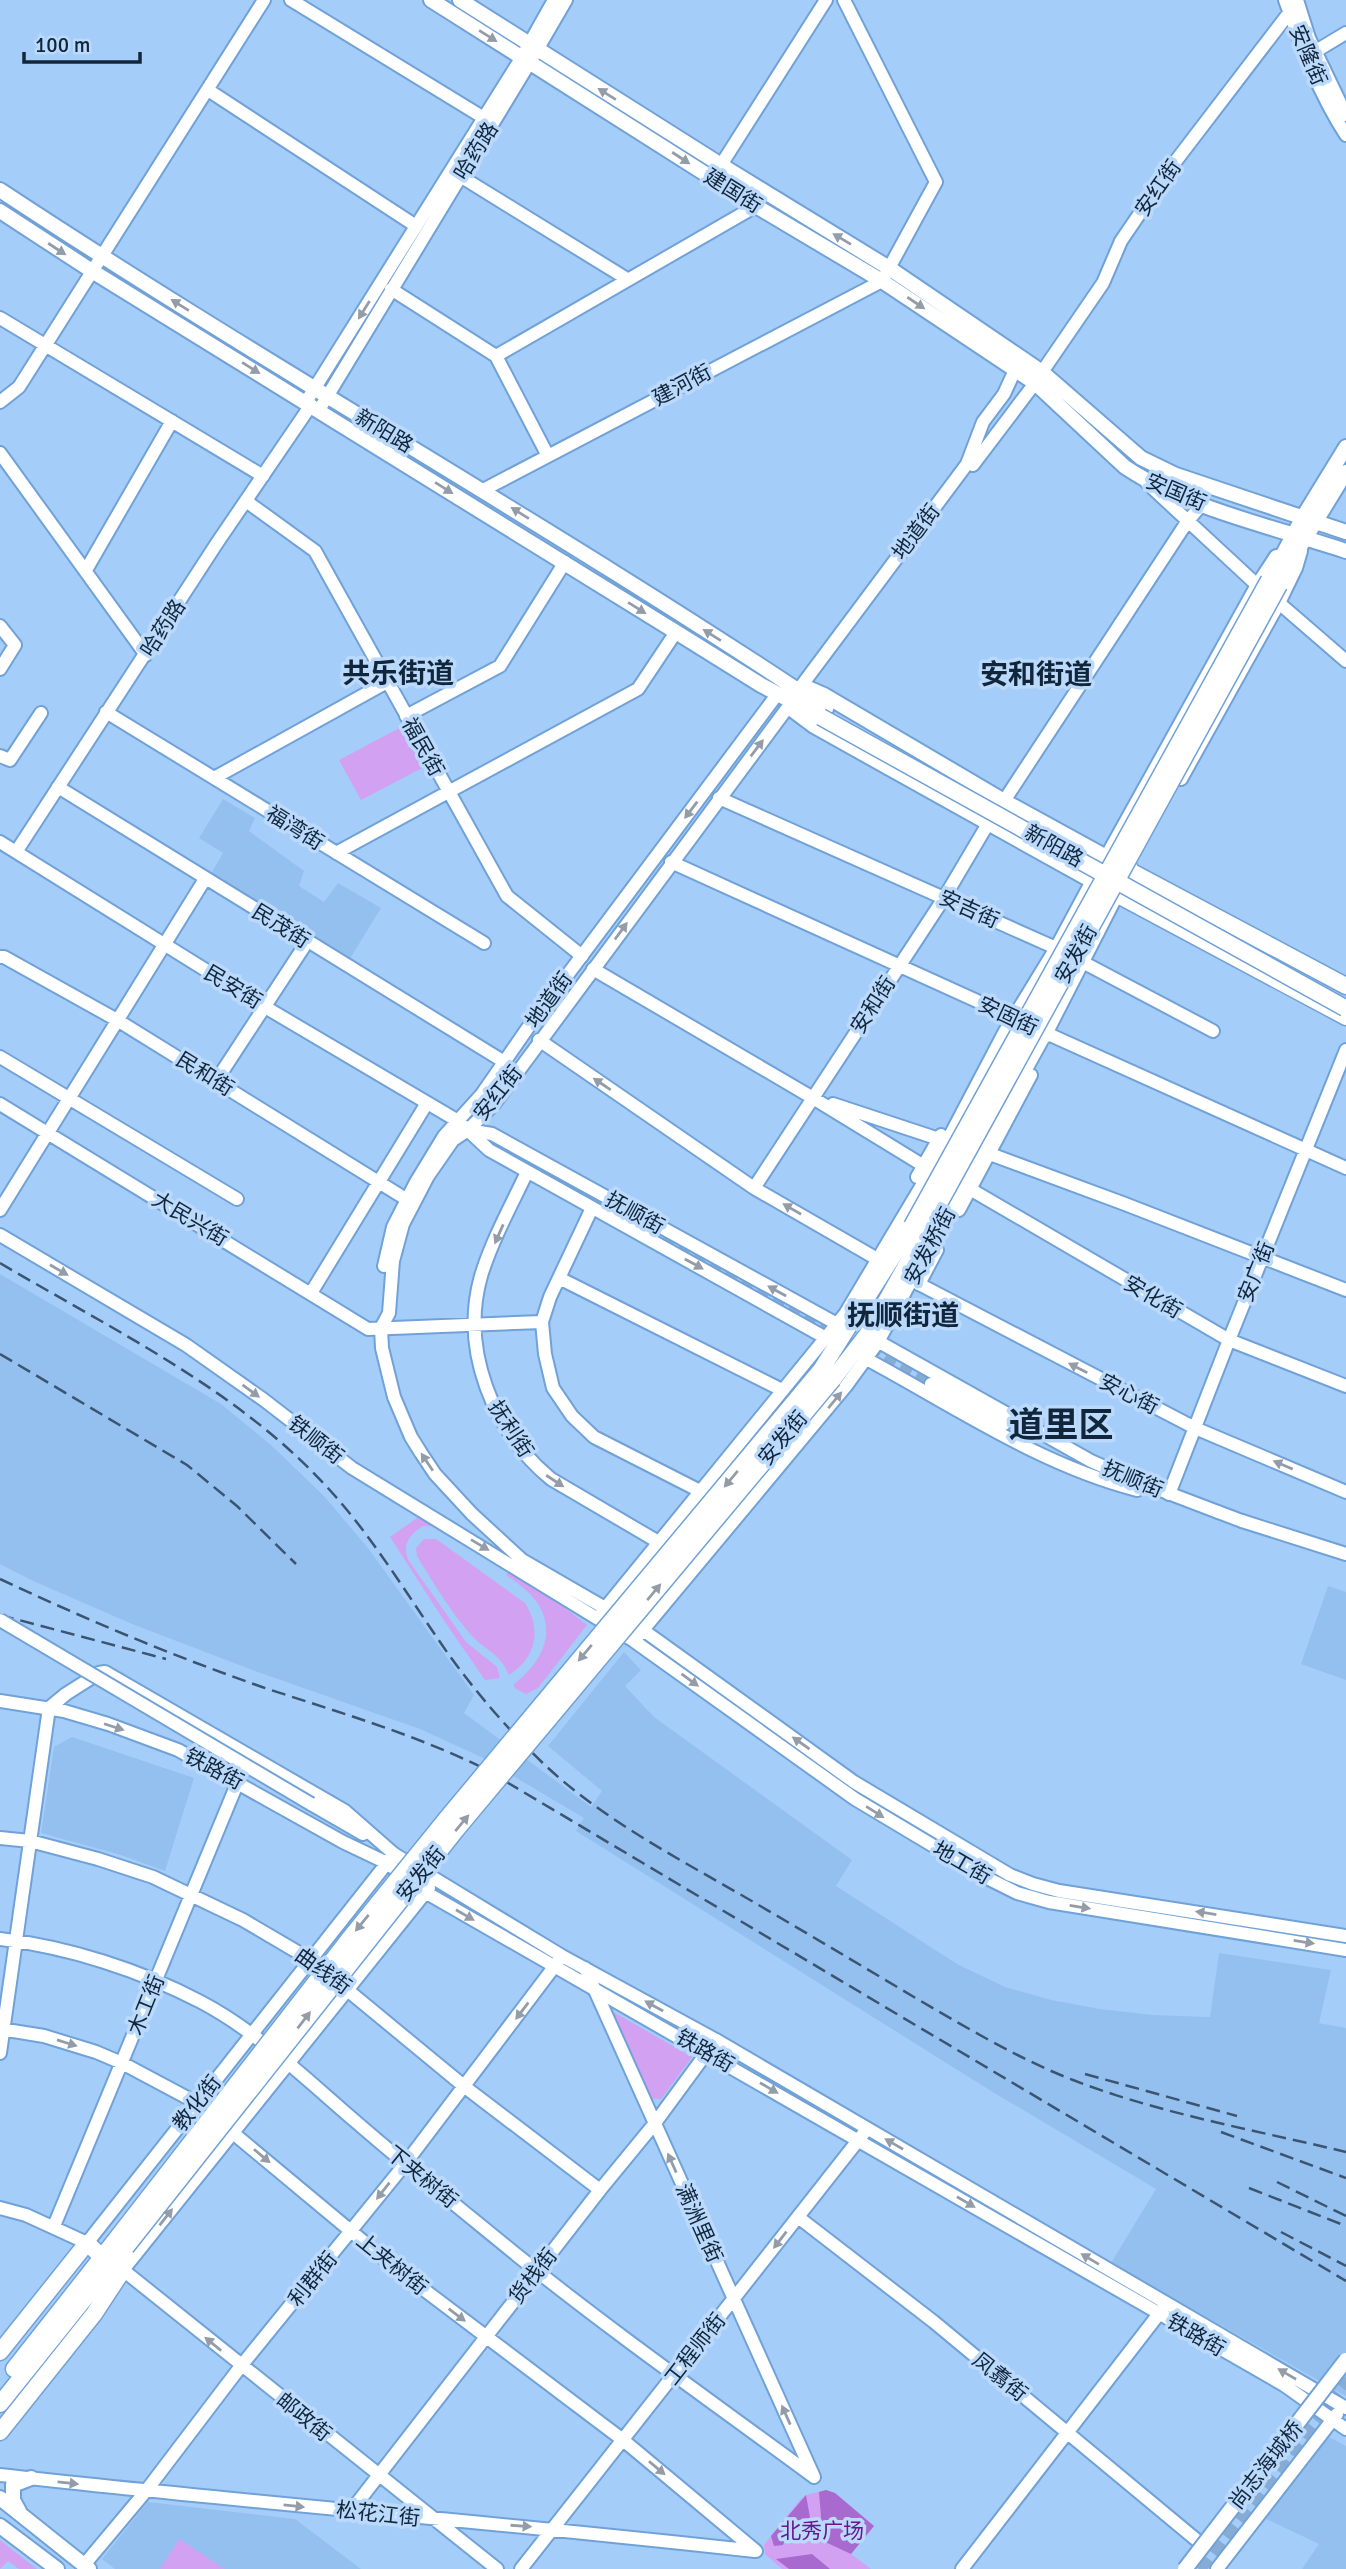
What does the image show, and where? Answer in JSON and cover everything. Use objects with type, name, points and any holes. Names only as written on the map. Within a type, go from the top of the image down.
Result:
[{"type":"highway","name":"安发街","points":[[827,1374],[861,1355],[872,1338],[918,1228],[1268,583]]},
{"type":"highway","name":"新阳路","points":[[824,713],[1346,998]]},
{"type":"highway","name":"新阳路","points":[[824,713],[1346,1008]]},
{"type":"highway","points":[[1346,986],[1130,872],[1124,861],[1118,858],[1106,857],[1093,868],[1092,881],[1101,894],[1118,895],[1346,1017]]},
{"type":"highway","points":[[1118,895],[1127,888],[1130,872]]},
{"type":"highway","points":[[918,1228],[942,1143]]},
{"type":"highway","points":[[918,1228],[974,1164]]},
{"type":"highway","name":"安发街","points":[[120,2245],[350,1938],[447,1818],[827,1374],[861,1310],[918,1228]]},
{"type":"highway","points":[[827,1374],[832,1331],[861,1310]]},
{"type":"highway","name":"教化街","points":[[0,2353],[120,2245]]},
{"type":"highway","name":"教化街","points":[[0,2371],[104,2257]]},
{"type":"highway","name":"教化街","points":[[0,2387],[104,2257]]},
{"type":"highway","name":"教化街","points":[[0,2404],[104,2257]]},
{"type":"highway","name":"教化街","points":[[0,2417],[96,2294],[104,2257]]},
{"type":"highway","name":"教化街","points":[[0,2432],[94,2314],[104,2257]]},
{"type":"main road","name":"建国街","points":[[431,0],[530,53],[721,165],[1038,378]]},
{"type":"main road","name":"建国街","points":[[460,0],[530,53],[756,206],[885,274],[1015,370],[1038,378]]},
{"type":"main road","name":"新阳路","points":[[0,190],[315,400],[761,685],[814,726],[1092,881]]},
{"type":"main road","name":"新阳路","points":[[0,211],[92,271],[315,400],[483,490],[770,671],[824,713]]},
{"type":"main road","name":"安国街","points":[[1038,378],[1125,467],[1141,478],[1202,504],[1346,551]]},
{"type":"main road","name":"安国街","points":[[1038,378],[1141,458],[1176,475],[1346,532]]},
{"type":"main road","name":"安发街","points":[[1268,583],[1300,536],[1346,447]]},
{"type":"main road","name":"安发街","points":[[1309,519],[1346,471]]},
{"type":"main road","name":"新阳路","points":[[770,671],[824,695],[1004,801],[1106,857]]},
{"type":"main road","name":"新阳路","points":[[761,685],[824,713]]},
{"type":"main road","name":"尚志海城桥","points":[[1185,2569],[1346,2360]]},
{"type":"main road","points":[[30,2522],[14,2505],[12,2494],[16,2482],[31,2479]]},
{"type":"main road","points":[[0,2498],[87,2567]]},
{"type":"main road","points":[[0,2526],[57,2569]]},
{"type":"street","points":[[0,402],[19,387],[46,346],[264,0]]},
{"type":"street","points":[[291,0],[484,118]]},
{"type":"street","name":"哈药路","points":[[16,852],[262,476],[391,289],[460,176],[530,53],[554,0]]},
{"type":"street","name":"哈药路","points":[[315,400],[416,226],[484,118],[566,0]]},
{"type":"street","points":[[721,165],[826,0]]},
{"type":"street","points":[[844,0],[936,182],[885,274]]},
{"type":"street","name":"安隆街","points":[[1294,3],[1346,115]]},
{"type":"street","name":"安隆街","points":[[1294,3],[1331,109],[1346,135]]},
{"type":"street","name":"安红街","points":[[804,686],[1038,378],[1102,283],[1121,241],[1172,166],[1294,3]]},
{"type":"street","points":[[1316,51],[1346,33]]},
{"type":"street","points":[[208,90],[416,226]]},
{"type":"street","points":[[460,176],[627,279]]},
{"type":"street","points":[[496,356],[756,206]]},
{"type":"street","name":"建河街","points":[[483,490],[885,274]]},
{"type":"street","points":[[391,289],[496,356],[548,456]]},
{"type":"street","points":[[0,318],[262,476]]},
{"type":"street","name":"地道街","points":[[804,686],[967,464],[983,422],[1004,394],[1015,370]]},
{"type":"street","points":[[86,570],[172,421]]},
{"type":"street","points":[[0,453],[146,655]]},
{"type":"street","points":[[1141,478],[1187,522],[1268,583]]},
{"type":"street","name":"福民街","points":[[246,501],[315,551],[507,896],[582,956]]},
{"type":"street","points":[[1004,801],[1187,522],[1202,504]]},
{"type":"street","name":"安发街","points":[[1106,857],[1268,583],[1273,558],[1300,536]]},
{"type":"street","name":"安发街","points":[[1130,872],[1279,603],[1296,568],[1300,536]]},
{"type":"street","points":[[406,716],[500,666],[565,562]]},
{"type":"street","points":[[1279,603],[1346,661]]},
{"type":"street","points":[[0,626],[15,645],[0,669]]},
{"type":"street","points":[[336,853],[638,689],[676,632]]},
{"type":"street","points":[[214,778],[387,682]]},
{"type":"street","name":"地道街","points":[[381,1328],[387,1248],[393,1227],[406,1199],[444,1136],[463,1126],[527,1029],[776,696]]},
{"type":"street","name":"安红街","points":[[471,1514],[435,1474],[411,1437],[386,1372],[381,1328],[389,1313],[393,1262],[403,1224],[428,1176],[463,1126],[494,1104],[788,707]]},
{"type":"street","name":"福湾街","points":[[106,712],[484,943]]},
{"type":"street","points":[[0,756],[10,760],[41,713]]},
{"type":"street","name":"民茂街","points":[[58,787],[506,1063]]},
{"type":"street","name":"安吉街","points":[[719,798],[1055,947],[1213,1031]]},
{"type":"street","name":"安和街","points":[[754,1188],[944,898],[989,822]]},
{"type":"street","name":"民安街","points":[[0,842],[463,1126]]},
{"type":"street","name":"安固街","points":[[671,862],[1346,1168]]},
{"type":"street","points":[[0,1210],[205,879]]},
{"type":"street","name":"安发街","points":[[832,1331],[854,1302],[1092,881]]},
{"type":"street","name":"安发街","points":[[919,1284],[1024,1092],[1046,1033],[1118,895]]},
{"type":"street","points":[[216,1081],[307,942]]},
{"type":"street","name":"民和街","points":[[0,957],[117,1020],[406,1199]]},
{"type":"street","points":[[593,969],[924,1166]]},
{"type":"street","name":"安发桥街","points":[[872,1338],[974,1164],[1046,1033]]},
{"type":"street","points":[[539,1040],[754,1188]]},
{"type":"street","name":"安广街","points":[[1169,1494],[1346,1050]]},
{"type":"street","points":[[0,1057],[237,1199]]},
{"type":"street","points":[[813,1098],[942,1143]]},
{"type":"street","points":[[310,1293],[427,1103]]},
{"type":"street","name":"大民兴街","points":[[0,1104],[368,1329],[381,1328]]},
{"type":"street","name":"抚顺街","points":[[463,1126],[489,1150],[527,1172],[832,1331]]},
{"type":"street","name":"抚顺街","points":[[463,1126],[663,1238]]},
{"type":"street","name":"抚顺街","points":[[463,1126],[492,1134],[832,1331]]},
{"type":"street","name":"安发街","points":[[754,1188],[872,1256],[924,1166],[942,1143]]},
{"type":"street","points":[[989,1154],[1346,1290]]},
{"type":"street","name":"抚利街","points":[[527,1172],[485,1264],[477,1294],[476,1342],[487,1391],[499,1418],[528,1458],[551,1479],[696,1564]]},
{"type":"street","name":"安化街","points":[[970,1189],[1229,1340],[1346,1386]]},
{"type":"street","points":[[592,1208],[559,1278],[542,1322],[545,1354],[553,1388],[572,1416],[594,1437],[700,1491]]},
{"type":"street","name":"铁顺街","points":[[0,1235],[186,1345],[264,1400],[352,1468],[601,1612]]},
{"type":"street","points":[[559,1278],[782,1390]]},
{"type":"street","name":"安心街","points":[[919,1284],[1195,1428],[1346,1492]]},
{"type":"street","points":[[381,1328],[542,1322]]},
{"type":"street","points":[[601,1612],[832,1331]]},
{"type":"street","name":"抚顺街","points":[[872,1338],[1091,1461],[1218,1512]]},
{"type":"street","points":[[639,1636],[696,1564],[846,1387],[861,1355]]},
{"type":"street","name":"抚顺街","points":[[861,1355],[962,1413],[1063,1466],[1137,1490]]},
{"type":"street","name":"抚顺街","points":[[931,1384],[1064,1456],[1137,1490],[1164,1501],[1218,1512]]},
{"type":"street","points":[[1218,1512],[1346,1554]]},
{"type":"street","name":"铁顺街","points":[[471,1514],[522,1560],[639,1636]]},
{"type":"street","name":"铁路街","points":[[0,1620],[310,1807]]},
{"type":"street","points":[[0,1629],[310,1807],[391,1859]]},
{"type":"street","name":"地工街","points":[[639,1636],[855,1782],[1023,1881],[1059,1891],[1346,1936]]},
{"type":"street","name":"地工街","points":[[639,1636],[855,1799],[909,1833],[1017,1893],[1049,1902],[1346,1950]]},
{"type":"street","name":"铁路街","points":[[49,1708],[66,1694],[105,1672],[345,1811],[425,1892],[559,1961],[585,1968],[716,2040],[1163,2309],[1284,2385],[1346,2429]]},
{"type":"street","name":"铁路街","points":[[0,1701],[49,1708],[108,1724],[178,1750],[343,1842],[391,1859],[435,1880],[559,1961],[594,1988],[859,2140],[1345,2407]]},
{"type":"street","points":[[0,2053],[49,1708]]},
{"type":"street","name":"木工街","points":[[54,2226],[237,1784]]},
{"type":"street","name":"曲线街","points":[[0,1838],[30,1841],[98,1858],[191,1894],[312,1960],[466,2087],[600,2190]]},
{"type":"street","name":"教化街","points":[[104,2257],[197,2103],[391,1859]]},
{"type":"street","name":"教化街","points":[[104,2257],[233,2131],[435,1880]]},
{"type":"street","name":"下夹树街","points":[[0,1940],[16,1941],[96,1961],[155,1981],[202,2003],[251,2035],[537,2271],[814,2477]]},
{"type":"street","name":"利群街","points":[[87,2567],[241,2366],[352,2232],[466,2087],[559,1961]]},
{"type":"street","name":"满洲里街","points":[[585,1968],[814,2477]]},
{"type":"street","name":"上夹树街","points":[[2,2029],[44,2036],[96,2052],[197,2103],[352,2232],[623,2440],[756,2551]]},
{"type":"street","name":"货栈街","points":[[351,2511],[655,2123],[716,2040]]},
{"type":"street","name":"工程师街","points":[[521,2569],[867,2129]]},
{"type":"street","name":"邮政街","points":[[0,2207],[54,2226],[104,2257],[497,2569]]},
{"type":"street","name":"凤翥街","points":[[797,2217],[934,2322],[1199,2542]]},
{"type":"street","points":[[962,2569],[1163,2309]]},
{"type":"street","points":[[1178,2569],[1314,2390]]},
{"type":"street","points":[[1217,2569],[1332,2420],[1345,2407]]},
{"type":"street","name":"松花江街","points":[[0,2475],[756,2551]]},
{"type":"shaded area","points":[[223,799],[255,818],[249,831],[304,871],[299,886],[324,902],[338,883],[381,908],[348,962],[208,879],[223,853],[199,838]]},
{"type":"shaded area","points":[[0,1274],[221,1404],[272,1446],[324,1496],[368,1548],[474,1695],[464,1713],[591,1807],[602,1791],[548,1746],[624,1652],[641,1670],[625,1686],[654,1717],[852,1860],[836,1886],[957,1964],[1005,1987],[1051,2000],[1100,2009],[1153,2015],[1210,2017],[1219,1953],[1331,1970],[1319,2023],[1346,2028],[1346,2396],[1111,2263],[1156,2189],[991,2091],[576,1831],[584,1818],[481,1757],[420,1729],[132,1624],[0,1564]]},
{"type":"shaded area","points":[[1328,1586],[1346,1592],[1346,1680],[1301,1664]]},
{"type":"shaded area","points":[[72,1737],[194,1778],[165,1871],[121,1855],[41,1833],[54,1747]]},
{"type":"shaded area","points":[[1327,2436],[1346,2446],[1346,2569],[1302,2569],[1319,2544],[1264,2518]]},
{"type":"shaded area","points":[[826,2490],[835,2493],[874,2526],[851,2554],[823,2541],[819,2492]]},
{"type":"shaded area","points":[[806,2495],[811,2523],[800,2522],[789,2530],[783,2545],[774,2546],[771,2536]]},
{"type":"shaded area","points":[[148,2502],[295,2519],[361,2569],[115,2569],[102,2559]]},
{"type":"shaded area","points":[[812,2554],[830,2569],[789,2569],[776,2559]]},
{"type":"green space","points":[[405,725],[426,766],[361,800],[339,760]]},
{"type":"green space","points":[[420,1516],[434,1526],[423,1526],[410,1537],[406,1545],[409,1561],[466,1642],[497,1667],[500,1678],[485,1680],[390,1537]]},
{"type":"green space","points":[[424,1539],[436,1539],[525,1603],[533,1623],[534,1643],[525,1660],[509,1675],[497,1657],[464,1626],[429,1576],[417,1556],[416,1548]]},
{"type":"green space","points":[[508,1572],[552,1598],[587,1625],[538,1688],[526,1694],[513,1685],[533,1666],[540,1655],[546,1633],[545,1621],[532,1596],[506,1575]]},
{"type":"green space","points":[[608,2009],[692,2057],[661,2099],[646,2098]]},
{"type":"green space","name":"北秀广场","points":[[826,2490],[835,2493],[874,2526],[851,2554],[871,2569],[782,2569],[765,2554],[764,2545],[799,2501],[806,2495]]},
{"type":"green space","points":[[179,2539],[225,2569],[160,2569]]},
{"type":"green space","points":[[0,2540],[37,2569],[19,2569],[8,2561],[0,2569]]},
{"type":"tunnel","points":[[663,1238],[931,1384]]},
{"type":"tunnel","points":[[1199,2569],[1346,2378]]},
{"type":"railway","points":[[0,1263],[172,1363],[254,1420],[292,1452],[327,1487],[360,1527],[449,1655],[495,1713],[547,1767],[571,1788],[623,1825],[957,2022],[1053,2072],[1106,2092],[1174,2112],[1346,2152]]},
{"type":"railway","points":[[0,1354],[187,1465],[237,1506],[296,1564]]},
{"type":"railway","points":[[0,1579],[162,1650],[402,1734],[483,1768],[1346,2281]]},
{"type":"railway","points":[[0,1615],[166,1659]]},
{"type":"railway","points":[[1085,2074],[1237,2116]]},
{"type":"railway","points":[[1221,2132],[1346,2178]]},
{"type":"railway","points":[[1277,2182],[1346,2216]]},
{"type":"railway","points":[[1249,2188],[1346,2226]]},
{"type":"railway","points":[[1281,2232],[1346,2266]]},
{"type":"district","name":"共乐街道","points":[[398,674]]},
{"type":"district","name":"安和街道","points":[[1036,675]]},
{"type":"district","name":"抚顺街道","points":[[903,1316]]},
{"type":"district","name":"道里区","points":[[1061,1425]]}]
